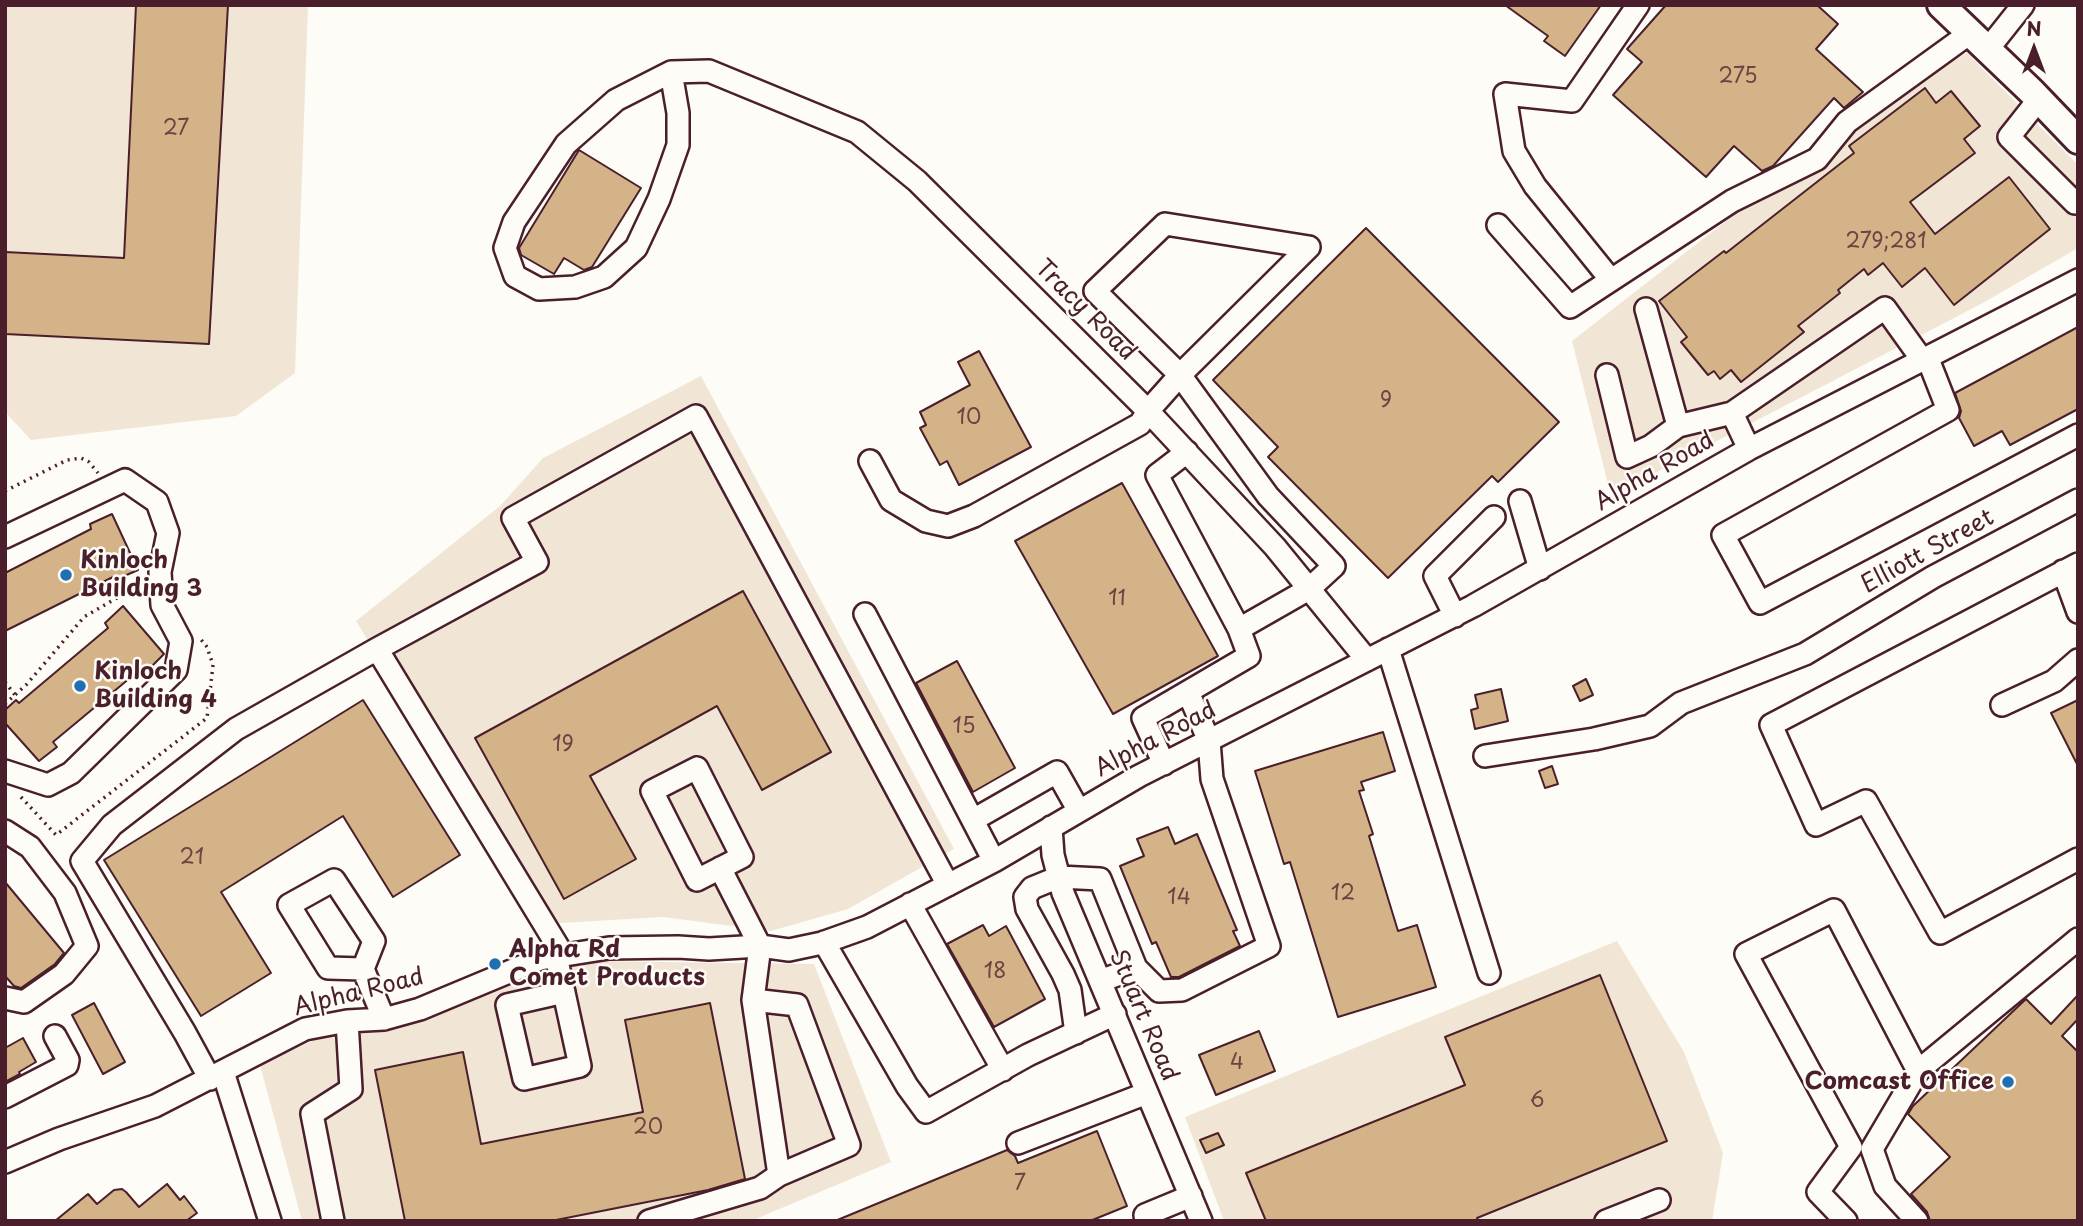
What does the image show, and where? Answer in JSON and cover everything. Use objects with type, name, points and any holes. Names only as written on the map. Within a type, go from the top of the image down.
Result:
[{"type":"main road","points":[[1941,5],[2078,140]]},
{"type":"street","points":[[1611,280],[1535,186],[1514,151],[1505,94],[1573,101],[1638,5]]},
{"type":"street","points":[[1498,225],[1570,307],[1732,201],[1817,159],[1847,122],[1979,41],[2023,5]]},
{"type":"street","name":"Tracy Road","points":[[671,72],[709,71],[856,132],[917,181],[1187,452],[1275,547],[1367,660]]},
{"type":"street","points":[[671,72],[678,113],[678,145],[659,199],[636,248],[604,277],[575,287],[539,289],[515,276],[505,248],[514,222],[566,144],[616,100],[671,72]]},
{"type":"street","points":[[2039,99],[2009,137],[2075,203]]},
{"type":"street","points":[[870,461],[891,500],[926,521],[948,526],[974,516],[1140,424],[1180,375],[1309,247],[1165,224],[1095,291],[1180,375],[1268,496],[1334,566],[1309,589],[1239,629]]},
{"type":"street","name":"Alpha Road","points":[[5,1162],[60,1139],[155,1106],[305,1029],[347,1021],[384,1019],[420,1009],[540,959],[609,948],[709,949],[760,946],[789,950],[824,942],[867,927],[994,861],[1164,764],[1455,616],[1749,449],[2078,280]]},
{"type":"street","points":[[1607,375],[1627,457],[1651,446],[1678,426],[1732,413],[1885,308],[1925,360],[1948,410],[1723,535],[1760,603],[2078,435]]},
{"type":"street","points":[[1646,310],[1678,426]]},
{"type":"street","points":[[1732,413],[1749,449]]},
{"type":"street","points":[[270,1221],[217,1076],[185,1033],[82,861],[112,825],[236,729],[537,562],[513,518],[696,416],[948,885]]},
{"type":"street","points":[[1164,764],[1143,718],[1249,656],[1239,629],[1157,475],[1187,452]]},
{"type":"street","points":[[5,537],[125,480],[157,502],[167,534],[160,572],[162,605],[181,641],[176,670],[71,773],[48,785],[10,780]]},
{"type":"street","points":[[1246,516],[1268,496]]},
{"type":"street","name":"Elliott Street","points":[[1485,756],[1594,739],[1650,726],[1681,703],[1805,654],[1933,577],[2078,500]]},
{"type":"street","points":[[1520,501],[1540,569]]},
{"type":"street","points":[[1455,616],[1435,576],[1494,517]]},
{"type":"street","points":[[2078,612],[2071,567],[1771,725],[1816,825],[1866,801],[1940,933],[2078,859]]},
{"type":"street","points":[[865,614],[994,861]]},
{"type":"street","points":[[377,649],[559,955],[580,1066],[524,1079],[507,1005],[564,992]]},
{"type":"street","points":[[1388,649],[1489,973]]},
{"type":"street","points":[[2002,705],[2054,681],[2078,660]]},
{"type":"street","points":[[1076,1033],[1070,990],[1027,908],[1025,897],[1032,888],[1059,877],[1100,879],[1136,968],[1159,991],[1182,990],[1269,946],[1212,779],[1209,741],[1188,692]]},
{"type":"street","points":[[697,768],[742,858],[720,869],[697,880],[652,791],[697,768]]},
{"type":"street","points":[[973,820],[1057,772],[1079,811]]},
{"type":"street","name":"Stuart Road","points":[[1051,827],[1053,855],[1063,893],[1201,1221]]},
{"type":"street","points":[[5,831],[30,847],[65,893],[87,946],[64,974],[24,1002],[5,998]]},
{"type":"street","points":[[720,869],[760,946],[753,1000],[779,1175]]},
{"type":"street","points":[[910,904],[1003,1070]]},
{"type":"street","points":[[1846,1221],[1818,1192],[1851,1147],[1746,954],[1834,910],[1918,1070]]},
{"type":"street","points":[[1917,1221],[1885,1186],[1872,1149],[1918,1070],[2078,939]]},
{"type":"street","points":[[824,942],[911,1092],[926,1112],[1028,1055],[1115,1014]]},
{"type":"street","points":[[1100,981],[1136,968]]},
{"type":"street","points":[[363,969],[384,1019]]},
{"type":"street","points":[[649,1221],[761,1188],[779,1175],[849,1145],[797,1005],[753,1000]]},
{"type":"street","points":[[333,1221],[312,1114],[351,1089],[347,1021]]},
{"type":"street","points":[[5,1097],[67,1065],[68,1060],[55,1036]]},
{"type":"street","points":[[1018,1143],[1147,1093]]},
{"type":"street","points":[[1146,1221],[1145,1215],[1191,1196]]},
{"type":"street","points":[[1606,1221],[1659,1200]]},
{"type":"path","points":[[5,491],[67,460],[81,458],[89,462],[99,475],[108,475]]},
{"type":"path","points":[[5,704],[27,684],[84,617],[146,582]]},
{"type":"path","points":[[10,780],[56,835],[207,718],[213,665],[207,647],[196,632]]},
{"type":"path","points":[[5,682],[15,695]]},
{"type":"shaded area","points":[[5,5],[308,5],[295,373],[236,416],[31,440],[5,412]]},
{"type":"shaded area","points":[[1967,53],[2078,165],[2078,248],[1981,304],[1611,496],[1572,341],[1893,91]]},
{"type":"shaded area","points":[[701,376],[954,849],[848,909],[771,931],[663,917],[543,924],[356,621],[500,506],[543,458]]},
{"type":"shaded area","points":[[1617,941],[1684,1052],[1723,1153],[1712,1221],[1224,1221],[1185,1117]]},
{"type":"shaded area","points":[[588,961],[814,964],[891,1162],[751,1221],[302,1221],[260,1065],[319,1038],[406,1025],[531,971]]},
{"type":"building","points":[[136,5],[228,5],[209,344],[5,334],[5,252],[124,258]]},
{"type":"building","points":[[1505,5],[1601,5],[1565,56],[1544,41],[1548,36]]},
{"type":"building","points":[[1666,5],[1817,5],[1838,24],[1816,49],[1863,92],[1844,108],[1834,98],[1773,166],[1762,171],[1734,146],[1706,177],[1613,95],[1642,62],[1627,49]]},
{"type":"building","points":[[1925,88],[1936,103],[1951,91],[1980,126],[1964,139],[1975,153],[1910,202],[1935,234],[2009,177],[2050,229],[1954,305],[1925,268],[1902,287],[1883,263],[1868,275],[1864,269],[1838,290],[1840,293],[1798,326],[1804,332],[1741,382],[1731,370],[1720,379],[1714,371],[1708,375],[1681,342],[1687,337],[1659,301],[1724,251],[1726,253],[1854,153],[1849,146]]},
{"type":"building","points":[[579,150],[641,188],[592,267],[584,270],[564,258],[554,274],[521,255],[519,248]]},
{"type":"building","points":[[1366,228],[1559,422],[1498,482],[1492,476],[1388,578],[1268,457],[1278,447],[1213,380]]},
{"type":"building","points":[[2078,327],[2078,409],[2010,445],[2002,431],[1974,446],[1959,418],[1961,411],[1955,393]]},
{"type":"building","points":[[979,351],[1031,447],[959,485],[947,461],[940,465],[920,428],[926,425],[920,412],[970,385],[958,362]]},
{"type":"building","points":[[1122,483],[1218,656],[1113,714],[1015,541]]},
{"type":"building","name":"Kinloch Building 3","points":[[112,514],[138,570],[115,580],[113,577],[5,631],[5,573],[91,529],[90,524]]},
{"type":"building","points":[[743,591],[831,752],[762,790],[717,706],[590,776],[636,859],[564,899],[475,738]]},
{"type":"building","name":"Kinloch Building 4","points":[[123,606],[164,654],[147,671],[142,668],[53,742],[57,747],[39,761],[5,723],[5,710],[16,700],[19,703],[108,628],[105,623]]},
{"type":"building","points":[[957,661],[1015,768],[973,792],[916,683]]},
{"type":"building","points":[[1586,679],[1593,695],[1580,701],[1573,686]]},
{"type":"building","points":[[1501,689],[1508,721],[1475,729],[1471,710],[1478,708],[1475,695]]},
{"type":"building","points":[[363,700],[460,855],[393,897],[343,816],[221,892],[271,973],[201,1016],[104,860]]},
{"type":"building","points":[[2078,700],[2078,766],[2051,713]]},
{"type":"building","points":[[1383,732],[1395,771],[1361,782],[1364,790],[1359,791],[1373,834],[1369,836],[1398,931],[1417,925],[1436,987],[1338,1017],[1290,862],[1284,864],[1255,771]]},
{"type":"building","points":[[1552,766],[1558,784],[1545,788],[1539,771]]},
{"type":"building","points":[[1168,827],[1175,844],[1197,834],[1237,930],[1233,931],[1240,946],[1179,977],[1171,977],[1156,942],[1152,944],[1120,866],[1144,856],[1137,839]]},
{"type":"building","points":[[5,882],[64,953],[55,964],[21,988],[14,986],[5,976]]},
{"type":"building","points":[[983,925],[989,936],[1006,926],[1045,999],[994,1027],[947,944]]},
{"type":"building","points":[[1600,975],[1667,1141],[1477,1218],[1478,1221],[1266,1221],[1246,1173],[1465,1085],[1445,1037]]},
{"type":"building","name":"Comcast Office","points":[[2078,995],[2078,1019],[2062,1036],[2078,1052],[2078,1221],[1930,1221],[1927,1212],[1911,1194],[1950,1157],[1908,1114],[1913,1106],[2026,999],[2051,1024]]},
{"type":"building","points":[[94,1003],[125,1062],[103,1074],[72,1015]]},
{"type":"building","points":[[710,1003],[745,1179],[708,1190],[551,1221],[405,1221],[375,1070],[463,1052],[481,1144],[643,1112],[625,1020]]},
{"type":"building","points":[[1259,1031],[1275,1071],[1216,1095],[1199,1055]]},
{"type":"building","points":[[23,1038],[36,1062],[5,1082],[5,1048]]},
{"type":"building","points":[[1097,1131],[1127,1206],[1090,1221],[835,1221],[1007,1150],[1015,1156],[1018,1163]]},
{"type":"building","points":[[1218,1133],[1224,1145],[1206,1153],[1200,1140]]},
{"type":"building","points":[[167,1184],[180,1200],[184,1196],[197,1213],[186,1221],[55,1221],[88,1194],[97,1204],[114,1190],[122,1189],[139,1207]]},
{"type":"place","name":"Kinloch Building 3","points":[[66,575]]},
{"type":"place","name":"Kinloch Building 4","points":[[80,686]]},
{"type":"place","name":"Alpha Rd Comet Products","points":[[495,964]]},
{"type":"place","name":"Comcast Office","points":[[2008,1082]]}]
